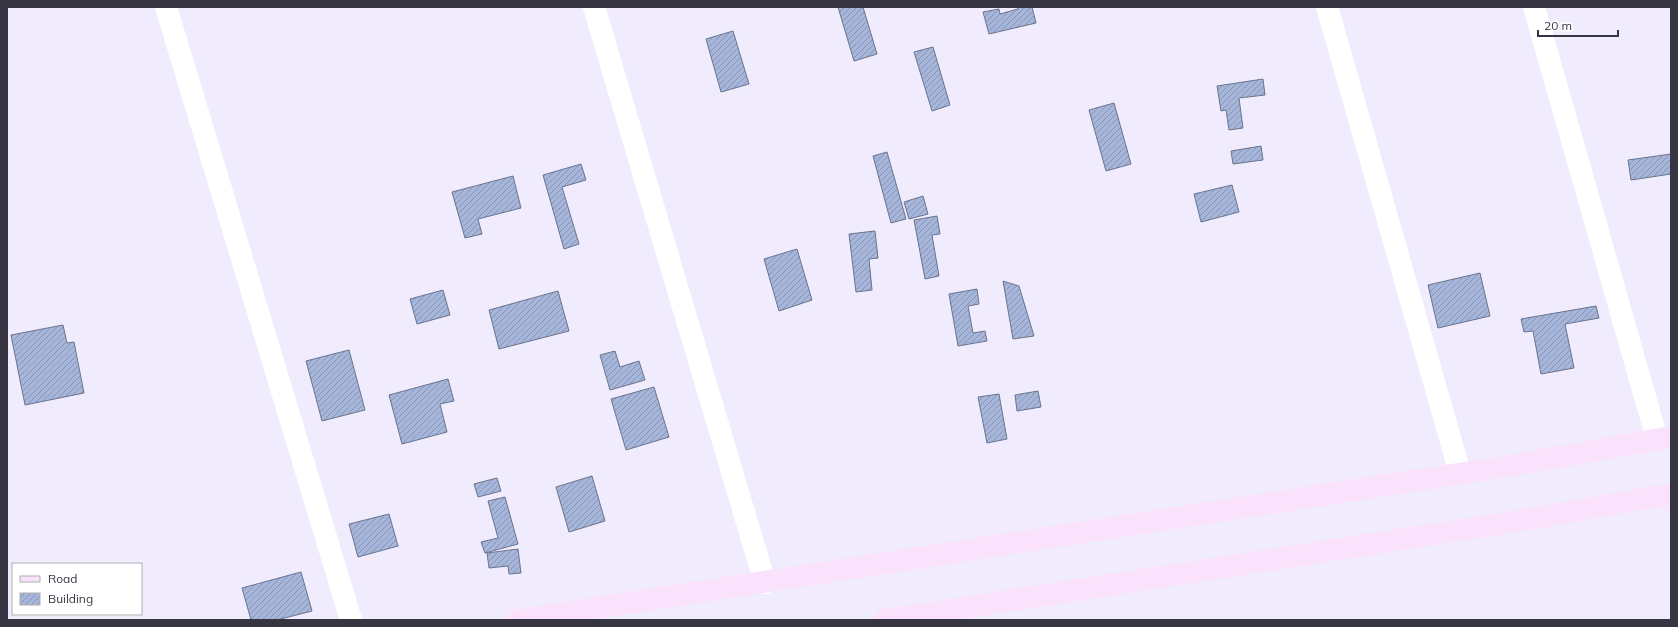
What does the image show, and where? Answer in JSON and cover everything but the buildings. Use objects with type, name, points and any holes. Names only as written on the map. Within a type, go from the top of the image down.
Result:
[{"type":"main road","points":[[518,620],[765,583],[1460,473],[1664,438]]},
{"type":"main road","points":[[885,620],[1512,522],[1671,494]]},
{"type":"street","points":[[166,7],[351,620]]},
{"type":"street","points":[[594,7],[765,583]]},
{"type":"street","points":[[1327,7],[1460,473]]},
{"type":"street","points":[[1534,7],[1664,438]]}]
